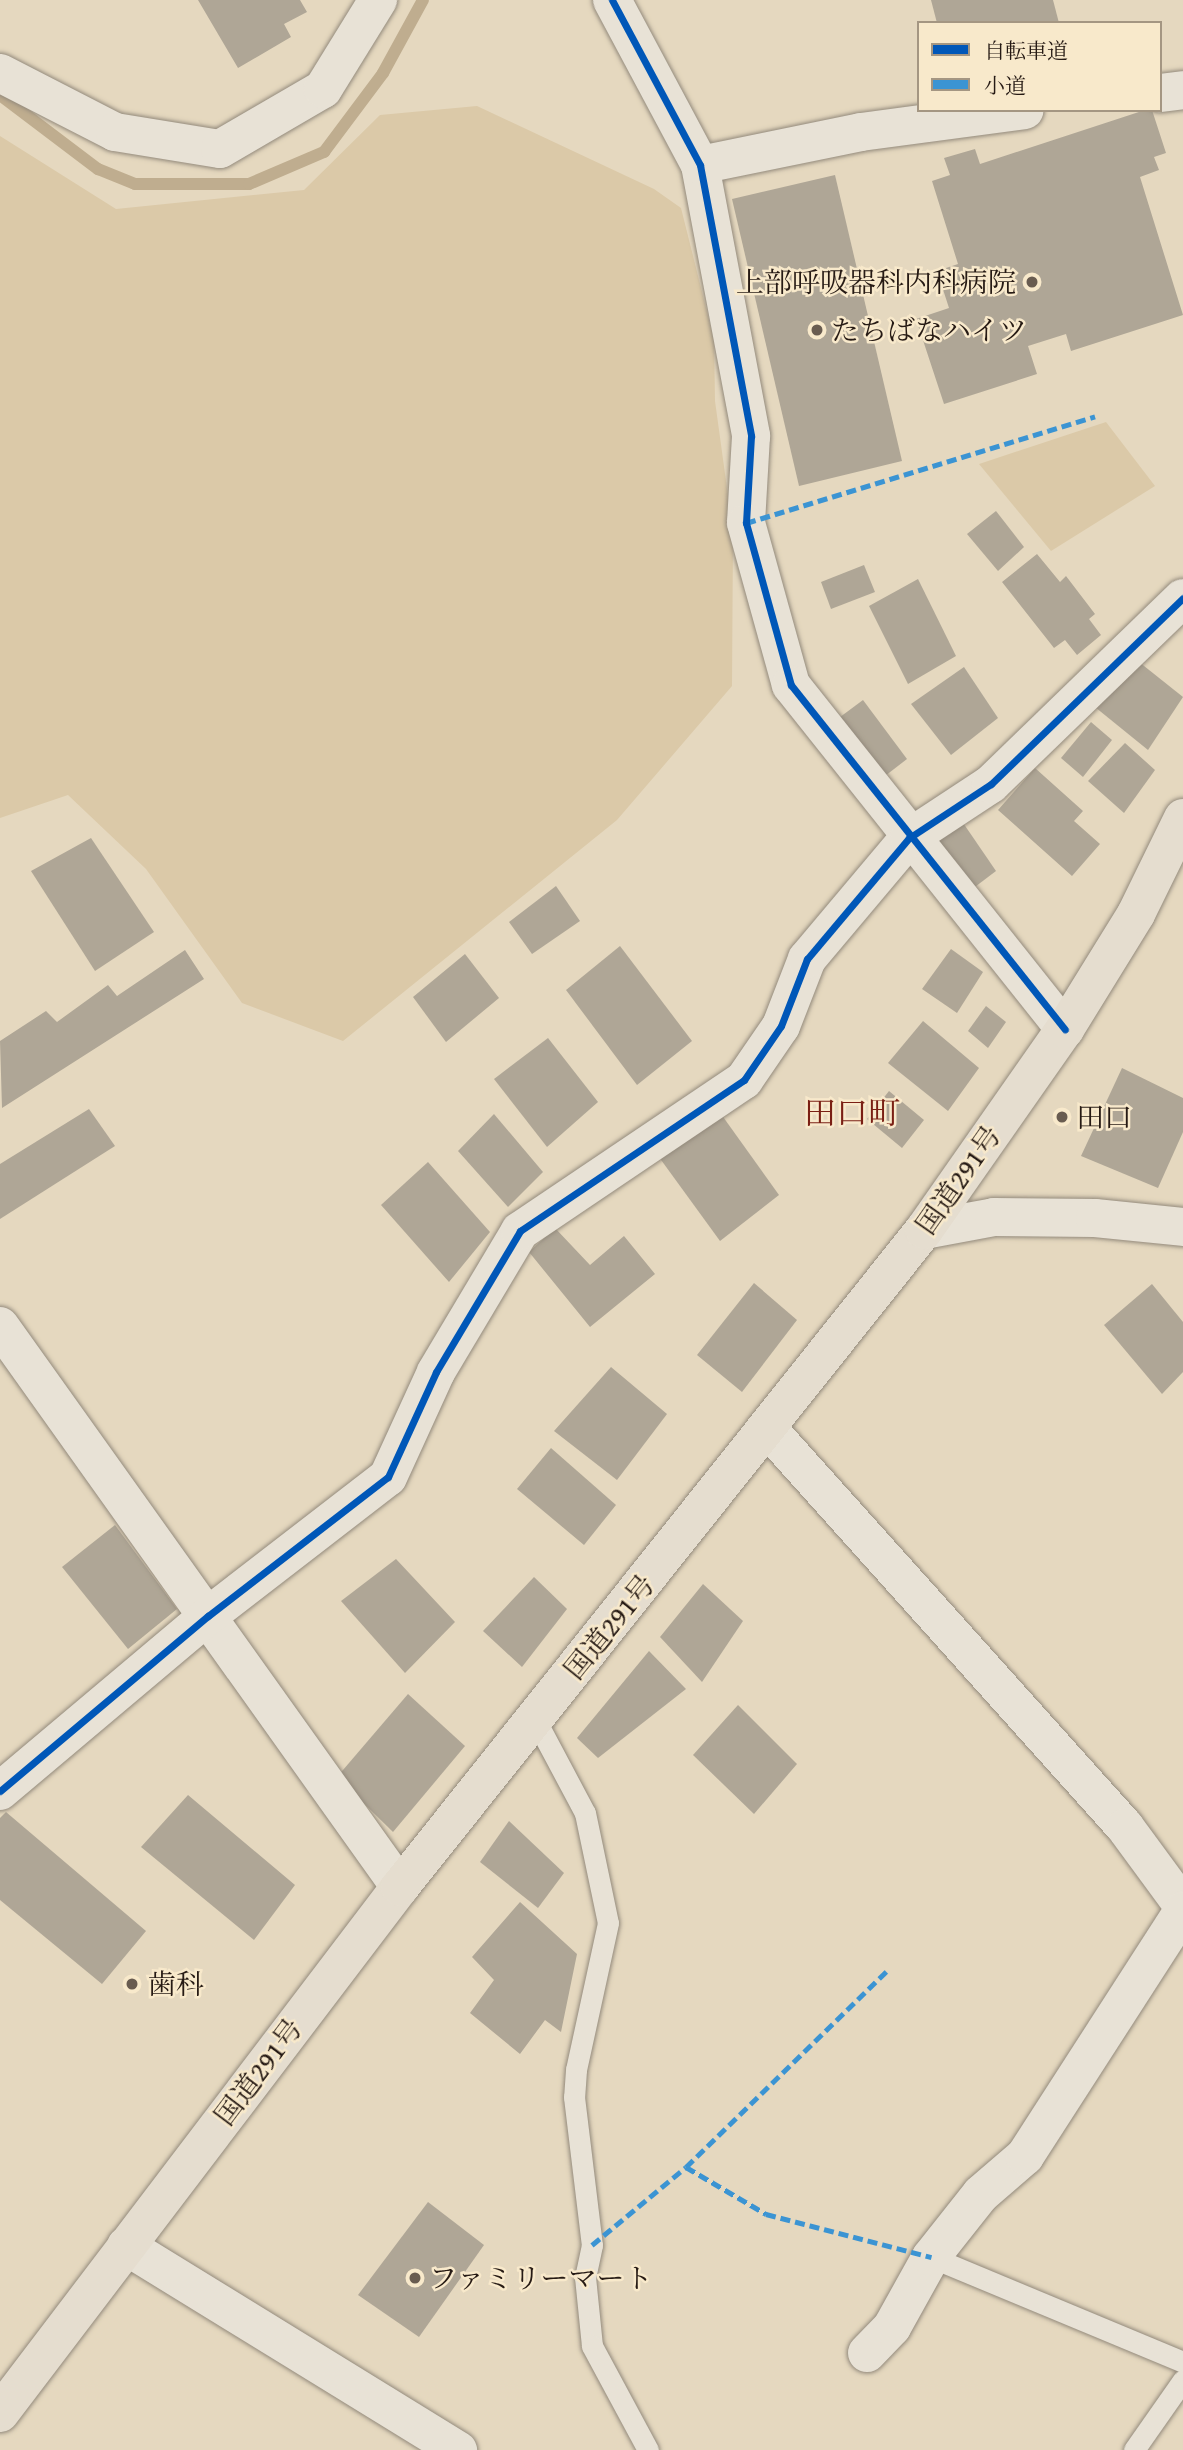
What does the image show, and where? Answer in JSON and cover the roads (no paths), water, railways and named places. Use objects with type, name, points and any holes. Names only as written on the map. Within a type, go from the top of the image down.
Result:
[{"type":"highway","name":"国道291号","points":[[0,2413],[400,1886],[769,1430],[924,1230],[1065,1029],[1136,914],[1183,818]]},
{"type":"street","points":[[0,73],[114,132],[220,149],[323,89],[378,0]]},
{"type":"street","points":[[612,0],[700,165],[751,436],[746,523],[791,685],[909,838],[1065,1029]]},
{"type":"street","points":[[1162,93],[1183,90]]},
{"type":"street","points":[[700,165],[861,131],[1009,112]]},
{"type":"street","points":[[0,1791],[208,1616],[388,1477],[436,1372],[520,1231],[744,1080],[781,1026],[807,959],[909,838],[991,784],[1183,598]]},
{"type":"street","points":[[924,1230],[994,1217],[1095,1218],[1183,1227]]},
{"type":"street","points":[[0,1326],[400,1886]]},
{"type":"street","points":[[769,1430],[1125,1827],[1183,1908],[1025,2155],[981,2193],[931,2257],[892,2327],[867,2353]]},
{"type":"street","points":[[127,2246],[458,2450]]},
{"type":"lane","points":[[535,1719],[585,1813],[608,1923],[574,2097],[592,2245],[585,2277],[592,2346],[648,2450]]},
{"type":"lane","points":[[931,2257],[1183,2362]]},
{"type":"lane","points":[[1134,2450],[1183,2380]]},
{"type":"waterway","points":[[0,95],[98,169],[135,184],[249,184],[324,152],[383,73],[423,0]]},
{"type":"place","name":"上部呼吸器科内科病院","points":[[1032,282]]},
{"type":"place","name":"たちばなハイツ","points":[[817,330]]},
{"type":"place","name":"田口","points":[[1062,1117]]},
{"type":"place","name":"歯科","points":[[132,1984]]},
{"type":"place","name":"ファミリーマート","points":[[415,2278]]},
{"type":"district","name":"田口町","points":[[852,1113]]}]
